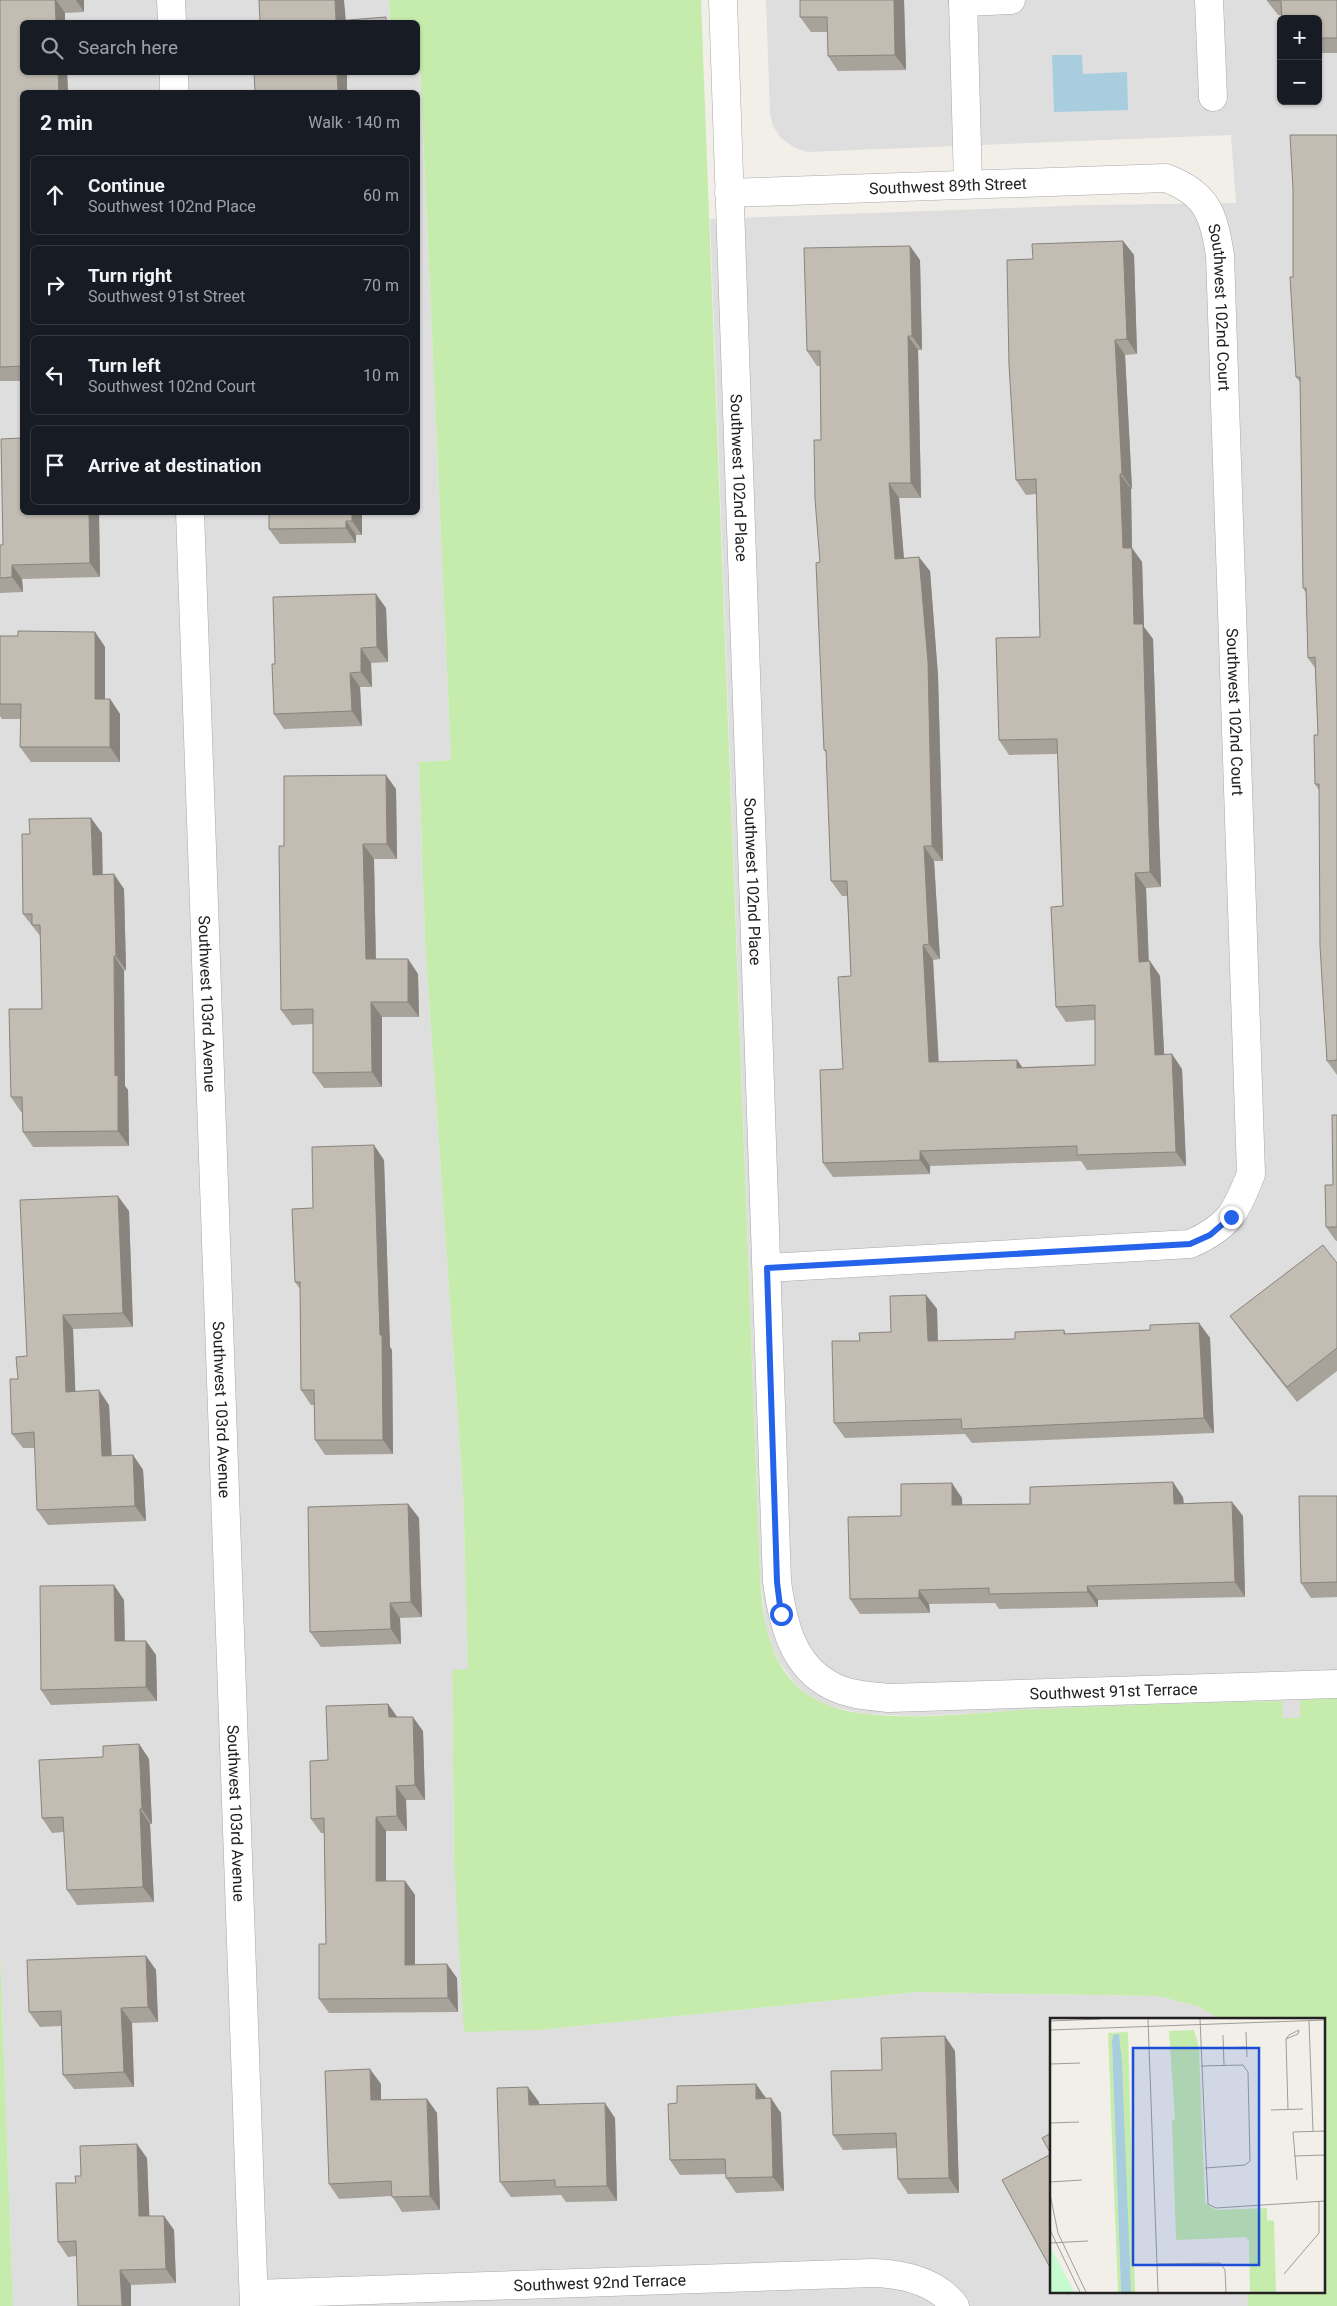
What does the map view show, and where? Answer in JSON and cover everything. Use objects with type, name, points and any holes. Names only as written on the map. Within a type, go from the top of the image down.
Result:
[{"type":"street","points":[[171,0],[172,20]]},
{"type":"street","name":"Southwest 102nd Place","points":[[722,0],[777,1582],[785,1627],[800,1659],[820,1678],[832,1686],[854,1694],[889,1698]]},
{"type":"street","points":[[968,184],[963,1],[1011,0]]},
{"type":"street","points":[[1209,0],[1213,97]]},
{"type":"street","points":[[174,75],[174,90]]},
{"type":"street","name":"Southwest 89th Street","points":[[729,193],[1166,178]]},
{"type":"street","name":"Southwest 102nd Court","points":[[767,1268],[1190,1244],[1210,1235],[1231,1217],[1251,1174],[1220,255],[1214,224],[1201,198],[1187,186],[1166,178]]},
{"type":"street","name":"Southwest 103rd Avenue","points":[[190,515],[254,2300]]},
{"type":"street","name":"Southwest 91st Terrace","points":[[889,1698],[1337,1684]]},
{"type":"street","name":"Southwest 92nd Terrace","points":[[254,2300],[873,2273],[910,2278],[949,2299]]},
{"type":"shaded area","points":[[0,0],[389,0],[390,20],[20,20],[20,75],[420,75],[420,69],[451,760],[419,762],[425,941],[463,1491],[468,1670],[452,1671],[454,1859],[538,2030],[918,1992],[1158,1996],[1197,2006],[1218,2018],[1050,2018],[1050,2294],[1247,2294],[1248,2306],[13,2306],[0,1949]]},
{"type":"shaded area","points":[[766,0],[1337,0],[1337,1698],[1300,1700],[1300,1718],[1282,1718],[1282,1701],[1190,1703],[918,1716],[866,1714],[828,1706],[807,1694],[795,1684],[780,1663],[772,1647],[766,1626],[760,1575],[710,219],[1090,205],[1236,203],[1231,135],[807,152],[795,148],[781,138],[773,126],[770,114]]},
{"type":"green space","points":[[389,0],[701,0],[760,1575],[763,1608],[770,1640],[784,1670],[794,1683],[807,1694],[836,1708],[851,1712],[886,1716],[1282,1701],[1283,1718],[1300,1718],[1300,1700],[1337,1698],[1337,2306],[1248,2306],[1247,2294],[1324,2294],[1324,2018],[1218,2018],[1197,2006],[1158,1996],[918,1992],[538,2030],[464,2032],[454,1859],[452,1670],[468,1669],[463,1491],[425,941],[419,762],[451,760],[420,67],[420,20],[390,20]]},
{"type":"green space","points":[[0,1949],[13,2306],[0,2306]]},
{"type":"water","points":[[1052,55],[1082,55],[1083,74],[1127,72],[1128,110],[1054,112]]},
{"type":"building","points":[[0,0],[55,0],[56,20],[20,20],[20,75],[58,75],[59,90],[20,90],[20,366],[0,367]]},
{"type":"building","points":[[259,0],[335,0],[336,20],[260,20]]},
{"type":"building","points":[[800,0],[894,0],[895,55],[828,56],[827,17],[800,17]]},
{"type":"building","points":[[1267,0],[1337,0],[1337,38],[1322,38],[1322,15],[1282,15],[1281,1]]},
{"type":"building","points":[[386,17],[386,20],[348,20]]},
{"type":"building","points":[[254,75],[337,75],[338,90],[255,90]]},
{"type":"building","points":[[1290,135],[1337,135],[1337,1060],[1327,1061],[1320,946],[1319,784],[1315,784],[1314,735],[1318,735],[1315,657],[1308,658],[1306,588],[1303,588],[1300,377],[1296,377],[1290,277],[1293,277],[1293,189]]},
{"type":"building","points":[[1123,241],[1127,339],[1115,340],[1122,474],[1120,474],[1123,548],[1132,548],[1134,624],[1143,624],[1150,872],[1135,873],[1139,962],[1150,961],[1155,1055],[1172,1054],[1176,1152],[1077,1155],[1077,1146],[920,1151],[920,1160],[823,1163],[820,1070],[843,1069],[838,977],[851,976],[847,881],[831,881],[816,563],[820,562],[815,499],[814,440],[821,440],[820,351],[807,351],[804,248],[910,246],[912,336],[908,336],[911,483],[889,483],[895,559],[919,557],[928,662],[932,846],[924,846],[929,944],[923,945],[929,1062],[1017,1060],[1017,1068],[1095,1065],[1095,1005],[1056,1007],[1051,907],[1063,906],[1057,739],[999,740],[996,638],[1040,637],[1036,479],[1016,480],[1009,365],[1007,260],[1033,259],[1032,244]]},
{"type":"building","points":[[20,438],[20,515],[89,515],[90,563],[12,565],[12,577],[0,578],[0,545],[3,545],[1,439]]},
{"type":"building","points":[[269,515],[352,515],[352,521],[346,521],[346,528],[269,529]]},
{"type":"building","points":[[376,594],[377,647],[361,648],[361,672],[350,673],[352,711],[274,714],[272,664],[275,664],[273,597]]},
{"type":"building","points":[[18,631],[95,632],[95,699],[110,699],[110,747],[20,747],[21,704],[0,704],[0,636],[18,636]]},
{"type":"building","points":[[386,775],[387,844],[363,844],[366,959],[408,959],[408,1002],[371,1002],[372,1072],[313,1073],[313,1009],[281,1010],[279,846],[284,846],[284,776]]},
{"type":"building","points":[[91,818],[93,875],[114,874],[116,956],[114,956],[115,1076],[118,1075],[118,1131],[23,1132],[22,1097],[11,1097],[9,1009],[42,1009],[40,925],[32,925],[32,914],[23,914],[22,834],[30,834],[29,819]]},
{"type":"building","points":[[1332,1115],[1337,1115],[1337,1227],[1326,1227],[1325,1185],[1333,1185]]},
{"type":"building","points":[[374,1145],[380,1335],[382,1335],[383,1440],[315,1440],[314,1390],[301,1390],[300,1282],[295,1282],[292,1209],[313,1208],[312,1147]]},
{"type":"building","points":[[118,1196],[123,1313],[63,1315],[66,1392],[99,1390],[102,1456],[133,1455],[135,1506],[37,1510],[34,1432],[12,1434],[10,1379],[18,1379],[16,1357],[27,1356],[20,1200]]},
{"type":"building","points":[[1323,1245],[1337,1263],[1337,1348],[1287,1387],[1230,1316]]},
{"type":"building","points":[[926,1295],[928,1341],[1015,1339],[1015,1332],[1064,1330],[1064,1334],[1150,1330],[1150,1325],[1199,1323],[1204,1418],[962,1429],[961,1419],[834,1423],[832,1341],[860,1341],[859,1333],[891,1332],[890,1296]]},
{"type":"building","points":[[1173,1482],[1174,1504],[1232,1502],[1235,1582],[1087,1586],[1088,1592],[989,1594],[989,1588],[919,1590],[919,1598],[850,1599],[848,1517],[901,1516],[901,1484],[952,1483],[952,1505],[1030,1504],[1030,1487]]},
{"type":"building","points":[[1299,1496],[1337,1496],[1337,1582],[1301,1583]]},
{"type":"building","points":[[408,1504],[411,1602],[390,1603],[391,1629],[310,1632],[308,1507]]},
{"type":"building","points":[[114,1585],[115,1641],[146,1641],[146,1687],[41,1690],[40,1586]]},
{"type":"building","points":[[388,1704],[389,1717],[413,1717],[415,1785],[396,1786],[397,1816],[376,1817],[376,1881],[405,1881],[405,1965],[447,1964],[448,1998],[319,1999],[319,1944],[326,1944],[324,1818],[311,1819],[310,1761],[328,1760],[326,1706]]},
{"type":"building","points":[[139,1744],[143,1887],[67,1890],[63,1817],[42,1818],[39,1760],[103,1757],[103,1746]]},
{"type":"building","points":[[146,1956],[148,2007],[121,2008],[124,2072],[63,2075],[61,2011],[29,2012],[27,1960]]},
{"type":"building","points":[[945,2036],[949,2178],[898,2179],[896,2133],[833,2135],[831,2071],[882,2070],[881,2038]]},
{"type":"building","points":[[370,2069],[371,2100],[427,2099],[430,2196],[392,2197],[391,2181],[329,2184],[325,2071]]},
{"type":"building","points":[[756,2084],[756,2099],[771,2098],[773,2177],[726,2178],[725,2159],[670,2160],[668,2104],[677,2103],[677,2086]]},
{"type":"building","points":[[528,2087],[529,2105],[605,2103],[607,2186],[555,2187],[555,2180],[500,2182],[497,2088]]},
{"type":"building","points":[[1050,2134],[1050,2152],[1042,2138]]},
{"type":"building","points":[[137,2144],[139,2216],[164,2216],[166,2269],[120,2270],[122,2306],[78,2306],[76,2241],[58,2242],[56,2183],[76,2183],[75,2176],[81,2176],[80,2146]]},
{"type":"building","points":[[1050,2155],[1050,2267],[1002,2180]]},
{"type":"route","points":[[781,1614],[777,1582],[767,1268],[1190,1244],[1210,1235],[1231,1217]]}]
